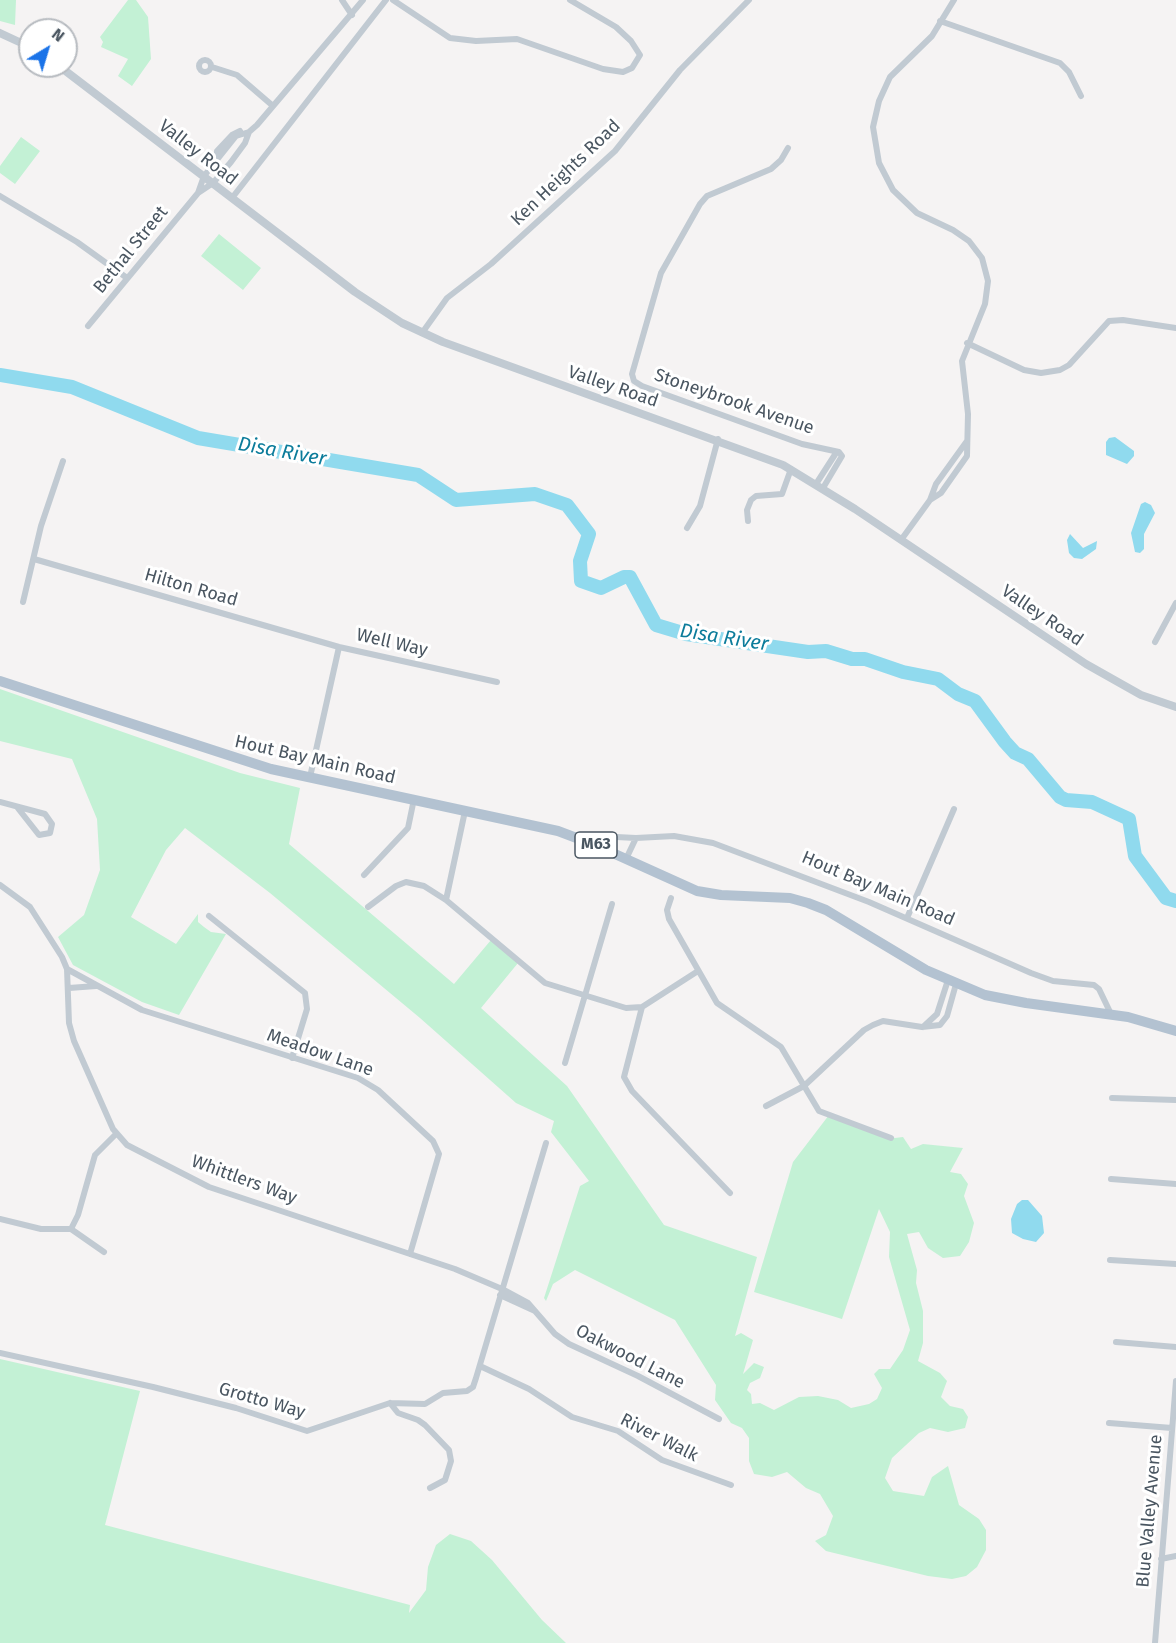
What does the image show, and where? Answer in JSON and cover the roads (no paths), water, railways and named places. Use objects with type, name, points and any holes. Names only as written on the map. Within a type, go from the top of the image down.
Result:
[{"type":"main road","name":"Hout Bay Main Road","points":[[0,681],[237,760],[466,810],[571,836],[697,891],[721,896],[790,898],[813,904],[952,982],[1007,1000],[1111,1014],[1148,1021],[1176,1031]]},
{"type":"street","points":[[342,0],[352,15]]},
{"type":"street","points":[[216,160],[237,136],[249,132],[273,106],[363,0]]},
{"type":"street","points":[[232,198],[386,0]]},
{"type":"street","points":[[393,0],[450,38],[476,41],[517,39],[603,69],[623,72],[632,68],[640,55],[631,41],[616,27],[570,0]]},
{"type":"street","name":"Ken Heights Road","points":[[422,333],[447,298],[491,264],[615,151],[675,76],[749,0]]},
{"type":"street","points":[[901,540],[929,502],[941,493],[968,456],[968,414],[962,361],[967,343],[987,297],[988,281],[982,258],[964,237],[924,217],[899,197],[883,174],[874,136],[879,101],[888,82],[903,63],[932,36],[954,0]]},
{"type":"street","points":[[940,21],[1060,63],[1069,72],[1081,96]]},
{"type":"street","points":[[0,33],[18,41]]},
{"type":"street","points":[[212,67],[237,75],[273,106]]},
{"type":"street","name":"Valley Road","points":[[75,78],[369,302],[422,333],[718,440],[791,469],[1094,669],[1141,695],[1176,707]]},
{"type":"street","points":[[216,160],[217,151],[232,135],[239,131],[249,132]]},
{"type":"street","name":"Bethal Street","points":[[88,326],[198,193],[213,183],[231,162],[245,143],[249,132]]},
{"type":"street","name":"Stoneybrook Avenue","points":[[788,148],[781,160],[771,169],[708,196],[700,204],[661,273],[632,374],[634,381],[642,386],[794,441],[829,448],[837,453],[820,486]]},
{"type":"street","points":[[221,154],[231,162]]},
{"type":"street","name":"Bethal Street","points":[[198,193],[204,176],[216,160]]},
{"type":"street","points":[[0,196],[77,242],[127,278]]},
{"type":"street","points":[[967,343],[1024,370],[1041,373],[1060,370],[1069,365],[1109,321],[1123,320],[1176,328]]},
{"type":"street","points":[[687,528],[700,506],[718,440]]},
{"type":"street","points":[[929,502],[936,484],[967,441]]},
{"type":"street","points":[[23,602],[45,512],[63,461]]},
{"type":"street","points":[[748,521],[747,510],[751,500],[756,496],[771,497],[782,494],[791,469]]},
{"type":"street","name":"Hilton Road","points":[[33,559],[339,647]]},
{"type":"street","points":[[1155,642],[1176,603]]},
{"type":"street","name":"Well Way","points":[[310,777],[339,647],[497,682]]},
{"type":"street","points":[[364,875],[408,828],[414,799]]},
{"type":"street","points":[[0,802],[45,814],[52,824],[50,833],[39,835],[17,807]]},
{"type":"street","points":[[907,918],[954,808]]},
{"type":"street","points":[[446,900],[466,810]]},
{"type":"street","name":"Hout Bay Main Road","points":[[571,836],[636,838],[674,836],[705,840],[788,869],[1040,976],[1060,982],[1094,985],[1099,989],[1111,1014]]},
{"type":"street","points":[[626,859],[636,838]]},
{"type":"street","points":[[368,907],[396,885],[406,882],[424,886],[446,900],[543,981],[626,1008],[642,1007],[698,971]]},
{"type":"street","name":"Whittlers Way","points":[[0,885],[30,907],[67,969],[69,1023],[74,1041],[116,1134],[134,1150],[209,1187],[455,1269],[501,1292]]},
{"type":"street","points":[[670,898],[667,910],[669,919],[717,1003],[781,1047],[821,1112],[891,1137]]},
{"type":"street","points":[[565,1064],[612,904]]},
{"type":"street","points":[[208,916],[305,993],[307,1010],[292,1058]]},
{"type":"street","name":"Meadow Lane","points":[[67,969],[153,1014],[370,1084],[436,1146],[439,1160],[410,1254]]},
{"type":"street","points":[[766,1106],[804,1086],[868,1027],[883,1021],[922,1027],[937,1014],[952,982]]},
{"type":"street","points":[[69,988],[96,986]]},
{"type":"street","points":[[642,1007],[625,1069],[625,1081],[691,1155],[730,1193]]},
{"type":"street","points":[[1112,1098],[1176,1100]]},
{"type":"street","points":[[71,1229],[82,1204],[95,1155],[116,1134]]},
{"type":"street","name":"Grotto Way","points":[[0,1353],[205,1400],[305,1430],[390,1403],[424,1404],[443,1393],[469,1390],[474,1384],[480,1366],[546,1143]]},
{"type":"street","points":[[1111,1179],[1176,1184]]},
{"type":"street","points":[[0,1219],[41,1229],[71,1229],[104,1252]]},
{"type":"street","points":[[1110,1260],[1176,1264]]},
{"type":"street","name":"Oakwood Lane","points":[[501,1292],[526,1301],[555,1334],[569,1344],[638,1376],[719,1419]]},
{"type":"street","points":[[1116,1342],[1176,1347]]},
{"type":"street","name":"River Walk","points":[[480,1366],[529,1389],[572,1417],[618,1431],[662,1460],[731,1485]]},
{"type":"street","name":"Blue Valley Avenue","points":[[1155,1643],[1176,1381]]},
{"type":"street","points":[[390,1403],[398,1413],[417,1419],[425,1425],[449,1450],[451,1461],[445,1479],[430,1488]]},
{"type":"street","points":[[1109,1423],[1172,1428]]},
{"type":"street","points":[[1161,1559],[1176,1556]]},
{"type":"water","points":[[1115,437],[1134,451],[1134,456],[1127,464],[1106,455],[1106,442],[1109,438]]},
{"type":"water","points":[[1145,502],[1151,505],[1155,513],[1144,534],[1144,549],[1140,553],[1135,552],[1131,533],[1141,504]]},
{"type":"water","points":[[1070,534],[1083,548],[1097,541],[1096,549],[1082,559],[1074,558],[1069,553],[1067,540]]},
{"type":"water","points":[[1022,1200],[1028,1200],[1042,1216],[1044,1233],[1036,1242],[1012,1233],[1011,1219],[1017,1204]]},
{"type":"waterway","name":"Disa River","points":[[0,375],[72,387],[198,438],[418,475],[456,500],[535,494],[567,505],[589,534],[580,561],[581,581],[601,588],[624,577],[630,577],[656,625],[686,634],[808,652],[826,651],[852,659],[865,659],[903,672],[938,679],[958,694],[975,701],[1005,742],[1015,753],[1028,759],[1060,797],[1066,800],[1092,802],[1129,819],[1135,856],[1166,898],[1176,901]]}]
